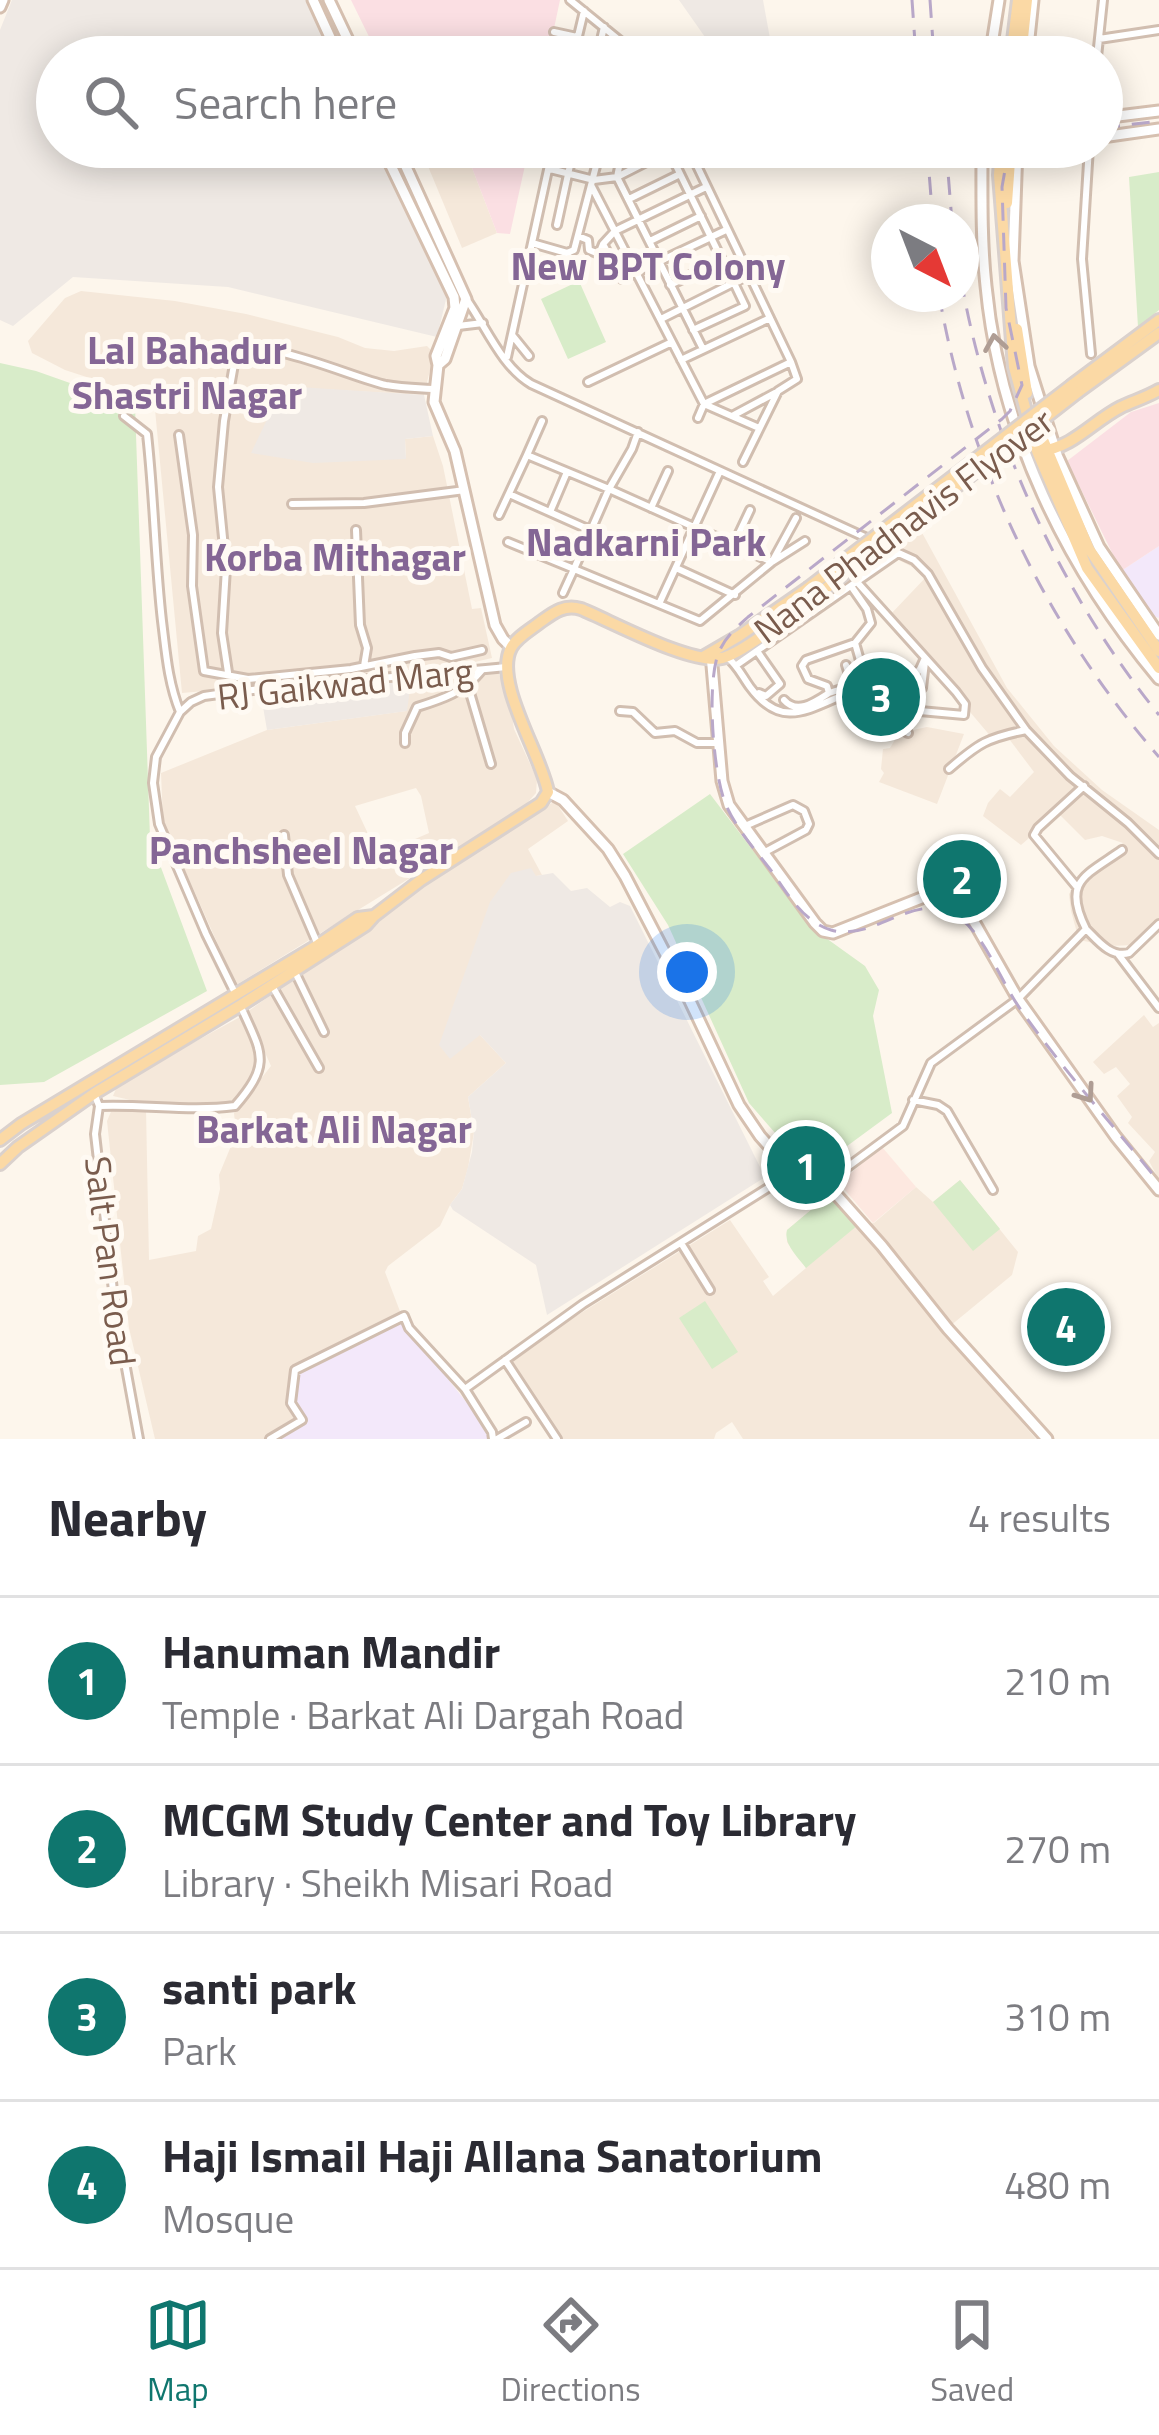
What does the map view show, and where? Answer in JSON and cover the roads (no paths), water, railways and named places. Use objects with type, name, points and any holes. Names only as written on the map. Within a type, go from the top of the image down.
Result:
[{"type":"main road","points":[[313,0],[329,36]]},
{"type":"main road","points":[[329,0],[346,36]]},
{"type":"main road","points":[[993,36],[999,0]]},
{"type":"main road","points":[[1014,36],[1018,0]]},
{"type":"main road","points":[[1026,36],[1030,0]]},
{"type":"main road","points":[[1123,115],[1159,110]]},
{"type":"main road","points":[[1123,134],[1159,130]]},
{"type":"main road","points":[[393,168],[461,301],[458,326],[438,365]]},
{"type":"main road","points":[[405,168],[440,256]]},
{"type":"main road","points":[[982,168],[986,288],[1000,372],[1041,452],[1099,547],[1159,668]]},
{"type":"main road","points":[[1002,168],[999,175],[1014,367],[1063,517],[1087,568],[1151,644],[1159,679]]},
{"type":"main road","points":[[461,301],[436,356],[434,402],[455,451],[495,625],[511,647]]},
{"type":"main road","points":[[1075,389],[1159,320]]},
{"type":"main road","points":[[1075,389],[1155,342]]},
{"type":"main road","name":"Nana Phadnavis Flyover","points":[[731,657],[816,596],[1075,389]]},
{"type":"main road","points":[[1041,452],[1069,443],[1120,408],[1159,390]]},
{"type":"main road","points":[[238,1000],[366,925],[421,880],[541,803],[548,792],[546,776],[520,718],[506,667],[511,647],[559,609],[572,606],[686,654],[731,657]]},
{"type":"main road","points":[[709,656],[723,788],[729,805],[815,923],[833,933],[934,893],[960,897],[1018,999],[1159,1190]]},
{"type":"main road","points":[[548,792],[563,800],[608,849],[668,956],[739,1106],[760,1136],[796,1174],[826,1183],[1047,1439]]},
{"type":"main road","points":[[0,1164],[18,1147],[358,917],[374,916]]},
{"type":"main road","points":[[0,1140],[95,1094]]},
{"type":"street","points":[[570,0],[615,36]]},
{"type":"street","points":[[1099,36],[1103,0]]},
{"type":"street","points":[[577,36],[584,11]]},
{"type":"street","points":[[602,36],[604,27]]},
{"type":"street","points":[[1119,36],[1159,30]]},
{"type":"street","points":[[554,32],[572,36]]},
{"type":"street","points":[[557,226],[569,168]]},
{"type":"street","points":[[524,279],[562,262],[575,248],[596,168]]},
{"type":"street","points":[[619,168],[617,177],[703,349]]},
{"type":"street","points":[[506,360],[549,169],[593,183],[634,168]]},
{"type":"street","points":[[678,168],[729,273]]},
{"type":"street","points":[[697,168],[797,379],[731,416]]},
{"type":"street","points":[[1088,168],[1082,259],[1091,354]]},
{"type":"street","points":[[628,200],[680,174]]},
{"type":"street","points":[[593,183],[704,404],[759,428]]},
{"type":"street","points":[[578,236],[599,254],[615,231],[706,187]]},
{"type":"street","points":[[649,242],[701,217]]},
{"type":"street","points":[[603,244],[620,278],[727,230]]},
{"type":"street","points":[[532,243],[569,253]]},
{"type":"street","points":[[670,286],[722,260]]},
{"type":"street","points":[[661,320],[749,275]]},
{"type":"street","points":[[693,330],[745,305],[734,283]]},
{"type":"street","points":[[461,301],[483,322],[520,377],[531,384],[914,560],[928,574],[982,668],[1026,730],[1159,854]]},
{"type":"street","points":[[681,360],[770,317]]},
{"type":"street","points":[[458,326],[483,322]]},
{"type":"street","points":[[511,334],[529,356]]},
{"type":"street","points":[[588,382],[672,342]]},
{"type":"street","points":[[231,692],[222,633],[226,568],[218,487],[236,353],[244,348],[291,354],[388,385],[434,389]]},
{"type":"street","points":[[698,418],[704,404],[791,362]]},
{"type":"street","points":[[743,462],[778,391]]},
{"type":"street","points":[[124,416],[147,434],[170,686],[180,712]]},
{"type":"street","points":[[499,515],[542,421]]},
{"type":"street","points":[[563,593],[638,432]]},
{"type":"street","points":[[178,434],[193,535],[192,586],[204,671],[248,679],[482,650]]},
{"type":"street","points":[[526,455],[772,562]]},
{"type":"street","points":[[651,508],[668,471]]},
{"type":"street","points":[[658,605],[720,471]]},
{"type":"street","points":[[550,512],[567,472]]},
{"type":"street","points":[[292,504],[364,502],[465,490]]},
{"type":"street","points":[[509,494],[590,530]]},
{"type":"street","points":[[734,545],[750,510]]},
{"type":"street","points":[[772,562],[796,518]]},
{"type":"street","points":[[356,530],[361,626],[367,648],[364,666]]},
{"type":"street","points":[[538,536],[580,555]]},
{"type":"street","points":[[508,542],[700,621],[805,541]]},
{"type":"street","points":[[731,657],[766,696],[780,681],[747,644],[854,584],[898,553]]},
{"type":"street","points":[[676,568],[735,595]]},
{"type":"street","points":[[828,689],[808,679],[803,663],[855,643],[873,627],[854,584]]},
{"type":"street","points":[[854,584],[925,658],[964,702],[964,715],[909,710],[909,682],[925,658]]},
{"type":"street","points":[[855,643],[863,671]]},
{"type":"street","points":[[731,657],[755,695],[770,708],[806,712],[851,692],[908,733]]},
{"type":"street","points":[[922,688],[925,658]]},
{"type":"street","points":[[845,665],[851,681]]},
{"type":"street","name":"RJ Gaikwad Marg","points":[[95,1094],[130,1104],[235,1106],[254,1084],[261,1054],[159,824],[153,783],[156,757],[180,712],[204,696],[231,692],[506,667]]},
{"type":"street","points":[[784,700],[788,705],[806,706],[828,689],[848,687],[863,671],[879,668]]},
{"type":"street","points":[[405,743],[414,710],[468,686],[482,670]]},
{"type":"street","points":[[823,670],[828,689]]},
{"type":"street","points":[[468,686],[491,764]]},
{"type":"street","points":[[879,712],[890,695]]},
{"type":"street","points":[[620,711],[633,712],[655,733],[675,730],[697,743],[718,743]]},
{"type":"street","points":[[949,769],[992,737],[1026,730]]},
{"type":"street","points":[[1077,887],[1034,835],[1084,787]]},
{"type":"street","points":[[743,827],[793,806],[804,811],[809,824],[806,830],[763,853]]},
{"type":"street","points":[[284,835],[288,874],[318,945]]},
{"type":"street","points":[[1122,850],[1085,876],[1074,905],[1086,929],[1118,954],[1159,1008]]},
{"type":"street","points":[[1118,954],[1129,952],[1159,924]]},
{"type":"street","points":[[826,1183],[903,1126],[932,1063],[1018,999],[1086,929]]},
{"type":"street","points":[[294,970],[324,1032]]},
{"type":"street","points":[[272,984],[319,1068]]},
{"type":"street","name":"Salt Pan Road","points":[[95,1094],[94,1134],[115,1308],[140,1439]]},
{"type":"street","points":[[913,1100],[947,1111],[993,1190]]},
{"type":"street","points":[[772,1186],[784,1162]]},
{"type":"street","points":[[465,1389],[583,1304],[796,1174]]},
{"type":"street","points":[[681,1243],[710,1290]]},
{"type":"street","points":[[270,1439],[302,1420],[291,1403],[296,1370],[404,1316],[409,1328],[465,1389],[495,1439],[526,1422]]},
{"type":"street","points":[[505,1360],[557,1439]]},
{"type":"railway","points":[[912,0],[915,36]]},
{"type":"railway","points":[[930,0],[933,36]]},
{"type":"railway","points":[[1123,125],[1159,121]]},
{"type":"railway","points":[[929,168],[932,204]]},
{"type":"railway","points":[[948,168],[951,204]]},
{"type":"railway","points":[[1006,168],[1002,187],[1006,308],[1022,385],[1002,419],[732,633],[715,666],[712,706],[721,791],[731,814],[791,899],[821,926],[848,932],[929,908],[945,910],[970,927],[1037,1032],[1159,1182]]},
{"type":"railway","points":[[943,312],[970,420],[1018,540],[1081,654],[1159,757]]},
{"type":"railway","points":[[968,312],[989,396],[1033,509],[1090,616],[1159,715]]},
{"type":"place","name":"santi park","points":[[881,697]]},
{"type":"place","name":"MCGM Study Center and Toy Library","points":[[962,879]]},
{"type":"place","name":"Hanuman Mandir","points":[[806,1165]]},
{"type":"place","name":"Haji Ismail Haji Allana Sanatorium","points":[[1066,1327]]},
{"type":"district","name":"New BPT Colony","points":[[648,265]]},
{"type":"district","name":"Lal Bahadur Shastri Nagar","points":[[187,372]]},
{"type":"district","name":"Nadkarni Park","points":[[646,541]]},
{"type":"district","name":"Korba Mithagar","points":[[335,556]]},
{"type":"district","name":"Panchsheel Nagar","points":[[301,849]]},
{"type":"district","name":"Barkat Ali Nagar","points":[[334,1128]]}]
